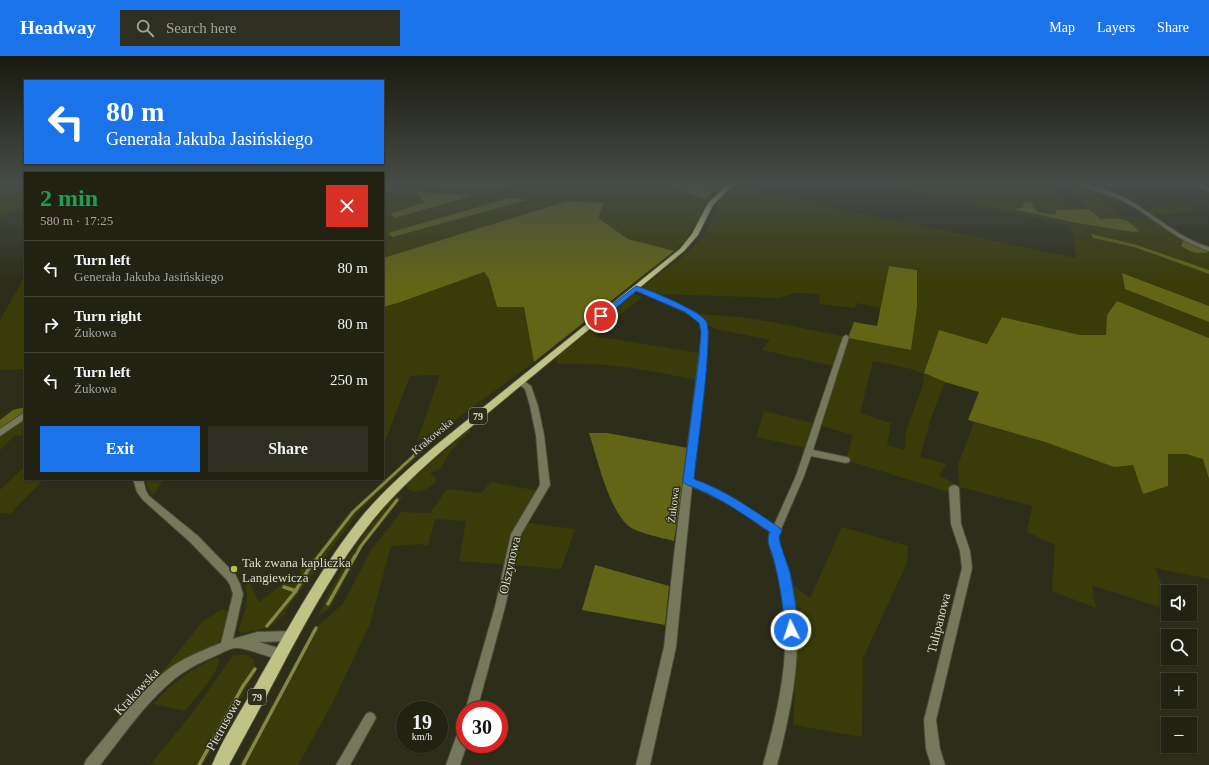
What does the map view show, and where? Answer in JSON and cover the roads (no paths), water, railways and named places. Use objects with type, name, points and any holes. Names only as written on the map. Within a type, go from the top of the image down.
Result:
[{"type":"main road","name":"Krakowska","points":[[292,636],[335,563],[367,519],[380,504],[416,468],[687,245],[695,235],[704,217]]},
{"type":"main road","name":"Pietrusowa","points":[[220,765],[292,636]]},
{"type":"street","points":[[1151,217],[1179,237],[1209,249]]},
{"type":"street","name":"Żukowa","points":[[636,288],[694,314],[701,319],[705,326],[703,358],[670,647],[643,765]]},
{"type":"street","points":[[770,765],[777,739],[790,670],[792,645],[789,600],[784,573],[773,536],[800,476],[846,338]]},
{"type":"street","name":"Olszynowa","points":[[474,701],[500,606],[516,534],[545,485],[540,435],[534,406],[528,388],[520,382]]},
{"type":"street","points":[[0,433],[24,416]]},
{"type":"street","points":[[808,452],[846,460]]},
{"type":"street","points":[[138,480],[142,492],[146,498],[194,539],[236,584],[238,594],[232,645],[259,647],[281,654]]},
{"type":"street","points":[[688,481],[700,485],[745,510],[776,531]]},
{"type":"street","name":"Tulipanowa","points":[[938,765],[933,749],[930,720],[938,682],[967,568],[965,550],[956,524],[954,488]]},
{"type":"street","name":"Krakowska","points":[[91,765],[160,684],[177,670],[197,658],[257,637],[292,636]]},
{"type":"street","points":[[344,765],[370,718]]},
{"type":"street","points":[[452,765],[457,753]]},
{"type":"waterway","points":[[318,557],[353,512],[420,450]]},
{"type":"waterway","points":[[355,557],[361,546],[397,500]]},
{"type":"waterway","points":[[296,591],[308,570],[319,556]]},
{"type":"waterway","points":[[328,604],[355,556]]},
{"type":"waterway","points":[[284,587],[296,591]]},
{"type":"waterway","points":[[267,626],[296,591]]},
{"type":"waterway","points":[[243,765],[316,628]]},
{"type":"waterway","points":[[199,765],[243,686],[255,669]]},
{"type":"place","name":"Tak zwana kapliczka Langiewicza","points":[[234,569]]}]
